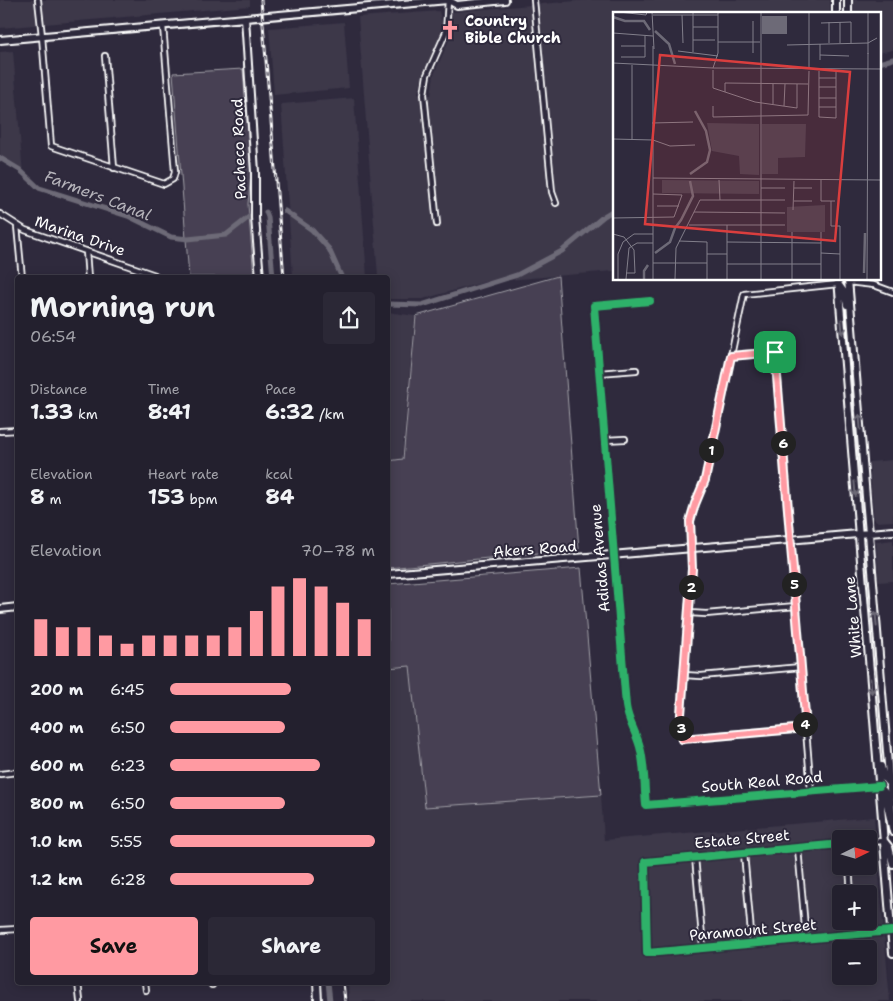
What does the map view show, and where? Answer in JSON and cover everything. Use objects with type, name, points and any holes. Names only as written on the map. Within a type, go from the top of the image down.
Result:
[{"type":"main road","points":[[0,40],[448,0],[457,5],[505,0]]},
{"type":"main road","name":"Pacheco Road","points":[[245,18],[260,275]]},
{"type":"main road","points":[[843,280],[844,292],[853,326]]},
{"type":"main road","name":"White Lane","points":[[843,280],[853,326],[869,533],[892,785],[893,824]]},
{"type":"main road","name":"White Lane","points":[[843,280],[859,534],[893,950]]},
{"type":"main road","name":"Akers Road","points":[[390,574],[893,531]]},
{"type":"main road","points":[[0,609],[15,607]]},
{"type":"main road","points":[[876,740],[884,778],[892,785]]},
{"type":"main road","points":[[879,786],[884,791],[893,832]]},
{"type":"main road","points":[[884,840],[889,847],[893,864]]},
{"type":"main road","points":[[317,985],[318,1001]]},
{"type":"street","points":[[38,0],[51,146],[160,184],[171,182],[175,172],[163,26]]},
{"type":"street","points":[[436,224],[424,94],[427,75],[446,32],[448,0]]},
{"type":"street","points":[[534,0],[552,192],[556,203]]},
{"type":"street","points":[[104,56],[114,168]]},
{"type":"street","name":"Marina Drive","points":[[0,214],[17,226],[152,275]]},
{"type":"street","points":[[17,226],[22,275]]},
{"type":"street","points":[[86,251],[88,275]]},
{"type":"street","points":[[806,728],[682,739],[681,714],[692,569],[690,530],[692,512],[705,480],[744,294],[843,280],[874,285],[893,292]]},
{"type":"street","name":"Adidas Avenue","points":[[646,805],[642,753],[630,723],[626,706],[594,306],[650,302]]},
{"type":"street","points":[[731,356],[775,352],[811,791]]},
{"type":"street","points":[[599,373],[636,370]]},
{"type":"street","points":[[0,431],[15,430]]},
{"type":"street","points":[[604,440],[625,438]]},
{"type":"street","points":[[689,613],[706,614],[796,606]]},
{"type":"street","points":[[684,675],[701,676],[801,667]]},
{"type":"street","points":[[0,774],[15,772]]},
{"type":"street","name":"South Real Road","points":[[646,805],[879,786]]},
{"type":"street","points":[[878,841],[884,840]]},
{"type":"street","name":"Estate Street","points":[[647,953],[645,862],[832,845]]},
{"type":"street","points":[[798,848],[806,939]]},
{"type":"street","points":[[744,853],[752,944]]},
{"type":"street","points":[[695,857],[703,948]]},
{"type":"street","points":[[0,930],[15,928]]},
{"type":"street","points":[[855,930],[855,935]]},
{"type":"street","name":"Paramount Street","points":[[647,953],[891,931]]},
{"type":"street","points":[[78,985],[80,1001]]},
{"type":"street","points":[[145,985],[146,990]]},
{"type":"shaded area","points":[[0,0],[250,0],[250,6],[0,28]]},
{"type":"shaded area","points":[[587,0],[830,0],[830,12],[613,12],[613,271],[485,282],[423,299],[390,299],[390,275],[378,275],[358,17],[439,11],[442,23],[439,40],[425,70],[418,93],[431,95],[434,74],[449,40],[451,12]]},
{"type":"shaded area","points":[[853,0],[893,0],[893,50],[880,53],[880,12],[853,12]]},
{"type":"shaded area","points":[[344,22],[349,88],[274,95],[269,28]]},
{"type":"shaded area","points":[[13,51],[23,174],[0,159],[0,52]]},
{"type":"shaded area","points":[[243,69],[251,174],[248,204],[254,275],[189,275],[173,73]]},
{"type":"shaded area","points":[[354,98],[367,275],[293,275],[281,104]]},
{"type":"shaded area","points":[[558,276],[579,549],[390,568],[390,461],[403,459],[416,316]]},
{"type":"shaded area","points":[[390,312],[415,316],[402,459],[390,461]]},
{"type":"shaded area","points":[[893,460],[893,521],[878,522],[874,519],[869,462]]},
{"type":"shaded area","points":[[893,540],[893,581],[879,582],[876,542]]},
{"type":"shaded area","points":[[581,568],[601,795],[425,807],[410,666],[390,668],[390,584]]},
{"type":"shaded area","points":[[410,666],[425,807],[601,795],[604,840],[874,817],[875,830],[832,830],[832,875],[878,875],[878,863],[890,1001],[349,1001],[348,985],[390,985],[390,668]]},
{"type":"waterway","name":"Farmers Canal","points":[[880,63],[893,59]]},
{"type":"waterway","name":"Farmers Canal","points":[[0,158],[20,170],[39,188],[128,216],[171,237],[188,239],[226,235],[249,217]]},
{"type":"waterway","name":"Farmers Canal","points":[[285,211],[312,230],[329,249],[341,275]]},
{"type":"waterway","name":"Farmers Canal","points":[[390,304],[422,305],[517,275],[562,251],[613,211]]},
{"type":"waterway","points":[[266,212],[273,275]]},
{"type":"waterway","points":[[328,985],[330,1001]]},
{"type":"railway","points":[[261,0],[284,275]]},
{"type":"railway","points":[[343,985],[345,1001]]},
{"type":"cycle path","points":[[650,301],[594,306],[626,706],[628,717],[642,754],[646,805],[879,786]]},
{"type":"cycle path","points":[[832,845],[645,862],[647,953],[891,931]]},
{"type":"place","name":"Country Bible Church","points":[[450,30]]},
{"type":"route","points":[[775,352],[806,728],[682,739],[681,714],[692,569],[690,521],[692,512],[705,480],[731,356],[775,352]]}]
